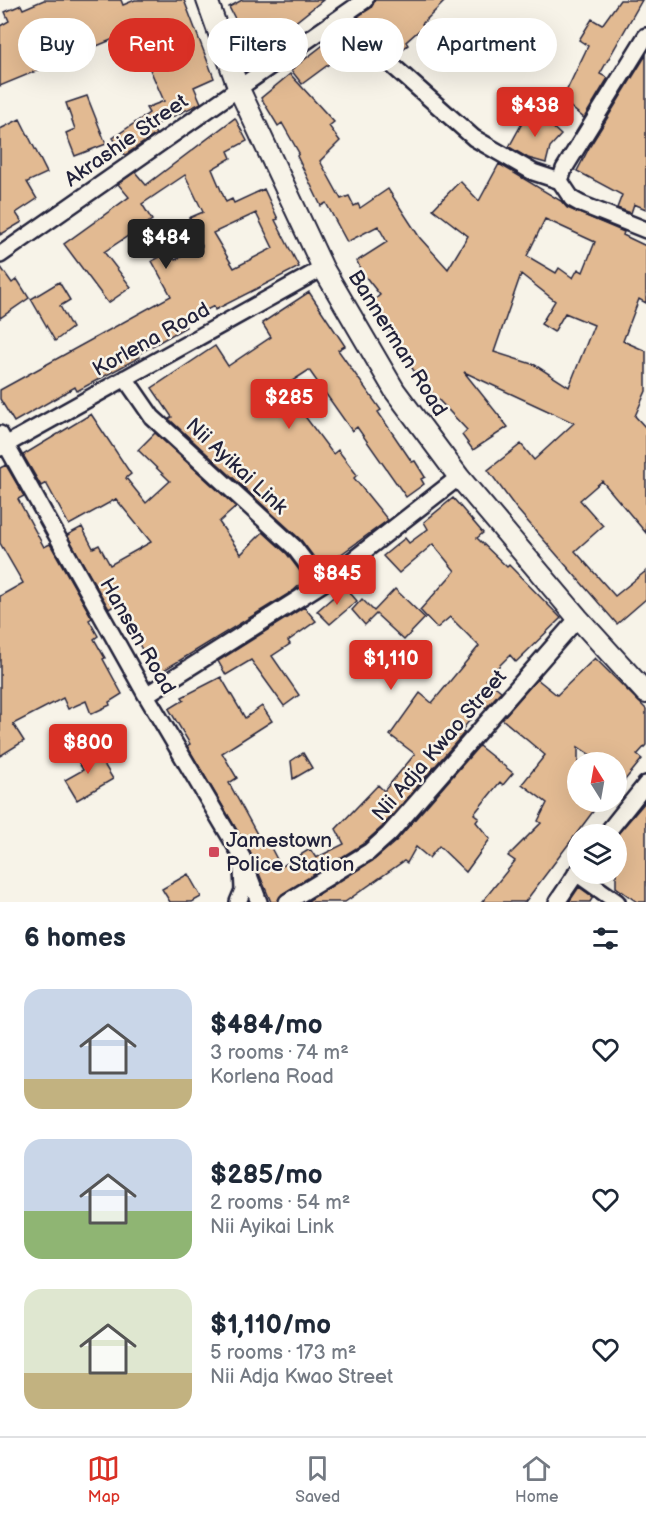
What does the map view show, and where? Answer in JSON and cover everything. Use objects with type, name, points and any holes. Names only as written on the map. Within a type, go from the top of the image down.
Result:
[{"type":"street","name":"Bannerman Road","points":[[207,0],[238,87],[323,268],[395,391],[459,477],[578,618],[646,693]]},
{"type":"street","name":"Akrashie Street","points":[[0,255],[365,0]]},
{"type":"street","points":[[345,15],[366,42],[474,138],[533,172],[560,181],[572,199],[646,230]]},
{"type":"street","points":[[560,181],[564,169],[646,36]]},
{"type":"street","name":"Korlena Road","points":[[2,442],[125,378],[323,268]]},
{"type":"street","name":"Nii Ayikai Link","points":[[125,378],[152,417],[294,548],[322,584]]},
{"type":"street","name":"Hansen Road","points":[[2,442],[146,695],[242,857],[259,902]]},
{"type":"street","points":[[146,695],[322,584],[459,477]]},
{"type":"street","name":"Nii Adja Kwao Street","points":[[286,902],[369,852],[389,834],[578,618]]},
{"type":"street","points":[[614,824],[646,784]]},
{"type":"street","name":"Hansen Road","points":[[238,902],[243,890],[242,857]]},
{"type":"street","points":[[557,902],[569,884]]},
{"type":"street","points":[[593,884],[617,902]]},
{"type":"building","points":[[44,0],[121,0],[123,5],[135,0],[184,0],[191,18],[108,18],[108,41],[96,46],[96,18],[18,18],[18,72],[34,72],[0,86],[0,26],[9,21],[5,12],[21,5],[23,9]]},
{"type":"building","points":[[242,0],[323,0],[300,18],[235,18],[229,7]]},
{"type":"building","points":[[375,0],[446,0],[428,18],[416,18],[416,33],[406,42],[408,45],[404,48],[404,18],[360,18],[358,16],[371,8]]},
{"type":"building","points":[[620,0],[642,0],[600,74],[608,78],[584,118],[562,100],[588,46],[579,40],[592,19],[602,25]]},
{"type":"building","points":[[195,29],[207,60],[207,72],[212,72],[214,78],[194,87],[201,103],[151,127],[156,134],[125,155],[113,138],[149,113],[146,108],[164,101],[151,72],[195,72]]},
{"type":"building","points":[[320,48],[320,71],[302,84],[293,72],[308,72],[308,57]]},
{"type":"building","points":[[646,55],[646,209],[634,204],[631,213],[617,208],[622,195],[577,171]]},
{"type":"building","points":[[290,74],[334,122],[329,126],[340,141],[320,161],[341,199],[349,196],[354,206],[358,204],[360,208],[388,189],[420,238],[448,269],[468,236],[433,209],[460,181],[479,201],[499,164],[561,201],[567,208],[624,232],[623,235],[646,246],[646,303],[639,299],[623,341],[646,351],[646,391],[635,416],[646,428],[646,533],[602,481],[580,500],[603,526],[575,551],[615,596],[646,571],[646,599],[617,624],[516,508],[488,470],[521,444],[534,460],[574,423],[464,372],[508,427],[473,450],[462,435],[467,430],[419,379],[371,303],[380,295],[361,271],[357,261],[387,242],[378,226],[347,242],[326,203],[321,206],[297,156],[299,153],[282,123],[278,126],[261,98]],"holes":[[[545,219],[595,242],[583,272],[578,269],[573,278],[559,268],[556,273],[527,256]],[[521,274],[555,301],[541,324],[554,332],[565,313],[594,325],[569,387],[535,365],[494,352]]]},
{"type":"building","points":[[87,96],[106,144],[75,156],[66,133],[75,129],[66,103]]},
{"type":"building","points":[[531,107],[561,135],[550,147],[546,163],[528,158],[509,147]]},
{"type":"building","points":[[235,118],[247,141],[228,151],[231,158],[212,169],[226,202],[232,199],[234,203],[264,189],[278,219],[275,220],[299,267],[215,310],[214,306],[183,322],[186,327],[138,354],[140,357],[77,391],[75,387],[14,422],[0,399],[0,390],[171,296],[152,261],[171,251],[175,260],[202,246],[189,218],[203,212],[185,175],[142,204],[152,220],[104,252],[131,287],[108,303],[64,244],[129,197],[118,184],[135,172],[146,185]],"holes":[[[256,213],[273,248],[234,268],[213,233]]]},
{"type":"building","points":[[20,119],[47,173],[27,182],[37,199],[16,213],[22,222],[0,235],[0,129]]},
{"type":"building","points":[[0,266],[12,283],[17,279],[29,298],[0,318]]},
{"type":"building","points":[[59,282],[70,300],[60,306],[72,328],[55,341],[31,299]]},
{"type":"building","points":[[309,292],[345,346],[338,350],[381,410],[378,412],[412,462],[415,461],[425,477],[421,479],[424,484],[406,497],[357,427],[352,431],[309,370],[283,387],[333,454],[338,450],[357,475],[354,478],[388,520],[322,568],[301,540],[169,419],[172,417],[152,388],[215,346],[228,366],[271,337],[262,323]]},
{"type":"building","points":[[91,414],[131,474],[126,478],[146,503],[170,481],[138,450],[155,433],[236,507],[219,522],[241,554],[263,532],[287,554],[306,579],[293,591],[156,675],[117,604],[109,609],[67,535],[82,527],[93,548],[99,545],[110,565],[151,542],[116,499],[69,525],[46,483],[41,486],[23,455]]},
{"type":"building","points":[[6,465],[24,496],[18,499],[44,547],[50,544],[92,618],[89,620],[98,636],[94,639],[122,694],[109,702],[110,705],[91,714],[86,701],[68,709],[63,698],[13,724],[24,741],[0,756],[0,596],[23,583],[0,543],[0,468]]},
{"type":"building","points":[[453,498],[483,533],[477,538],[507,567],[509,565],[561,618],[516,662],[510,655],[486,679],[501,691],[486,708],[482,705],[461,731],[464,733],[382,827],[363,844],[282,894],[277,902],[271,902],[250,852],[187,746],[190,744],[169,709],[184,700],[182,697],[221,677],[245,718],[262,706],[272,721],[222,753],[237,778],[229,783],[263,845],[269,844],[281,867],[310,849],[316,858],[344,844],[336,829],[378,785],[384,791],[415,754],[390,735],[420,693],[432,703],[479,646],[450,617],[437,628],[420,610],[455,571],[433,544],[399,573],[383,556],[405,538],[409,543],[428,529],[424,522]]},
{"type":"building","points":[[345,587],[357,601],[330,624],[317,611]]},
{"type":"building","points":[[395,589],[425,618],[404,640],[376,614],[365,625],[352,610],[362,599],[374,611]]},
{"type":"building","points":[[304,607],[316,621],[288,641],[290,644],[272,656],[299,695],[284,706],[251,660],[226,675],[218,661]]},
{"type":"building","points":[[595,658],[646,709],[646,745],[637,755],[642,759],[627,777],[627,752],[586,752],[578,747],[578,752],[567,752],[567,812],[593,812],[584,824],[567,824],[567,846],[525,902],[482,902],[515,861],[508,856],[541,823],[538,821],[547,803],[522,784],[545,755],[502,719],[537,679],[557,695]]},
{"type":"building","points":[[479,746],[513,773],[503,785],[500,782],[474,814],[479,818],[476,822],[490,839],[466,872],[439,846],[429,858],[416,847],[407,863],[404,861],[345,902],[306,902],[374,860],[396,841]]},
{"type":"building","points":[[88,747],[97,761],[101,759],[113,779],[77,800],[65,780],[83,770],[75,756]]},
{"type":"building","points":[[303,753],[312,768],[293,779],[291,761]]},
{"type":"building","points":[[646,801],[646,902],[637,902],[616,887],[616,884],[627,884],[626,824]]},
{"type":"building","points":[[188,874],[201,897],[192,902],[170,902],[162,889]]},
{"type":"building","points":[[579,887],[593,897],[590,902],[569,902]]},
{"type":"place","name":"Jamestown Police Station","points":[[214,852]]}]
